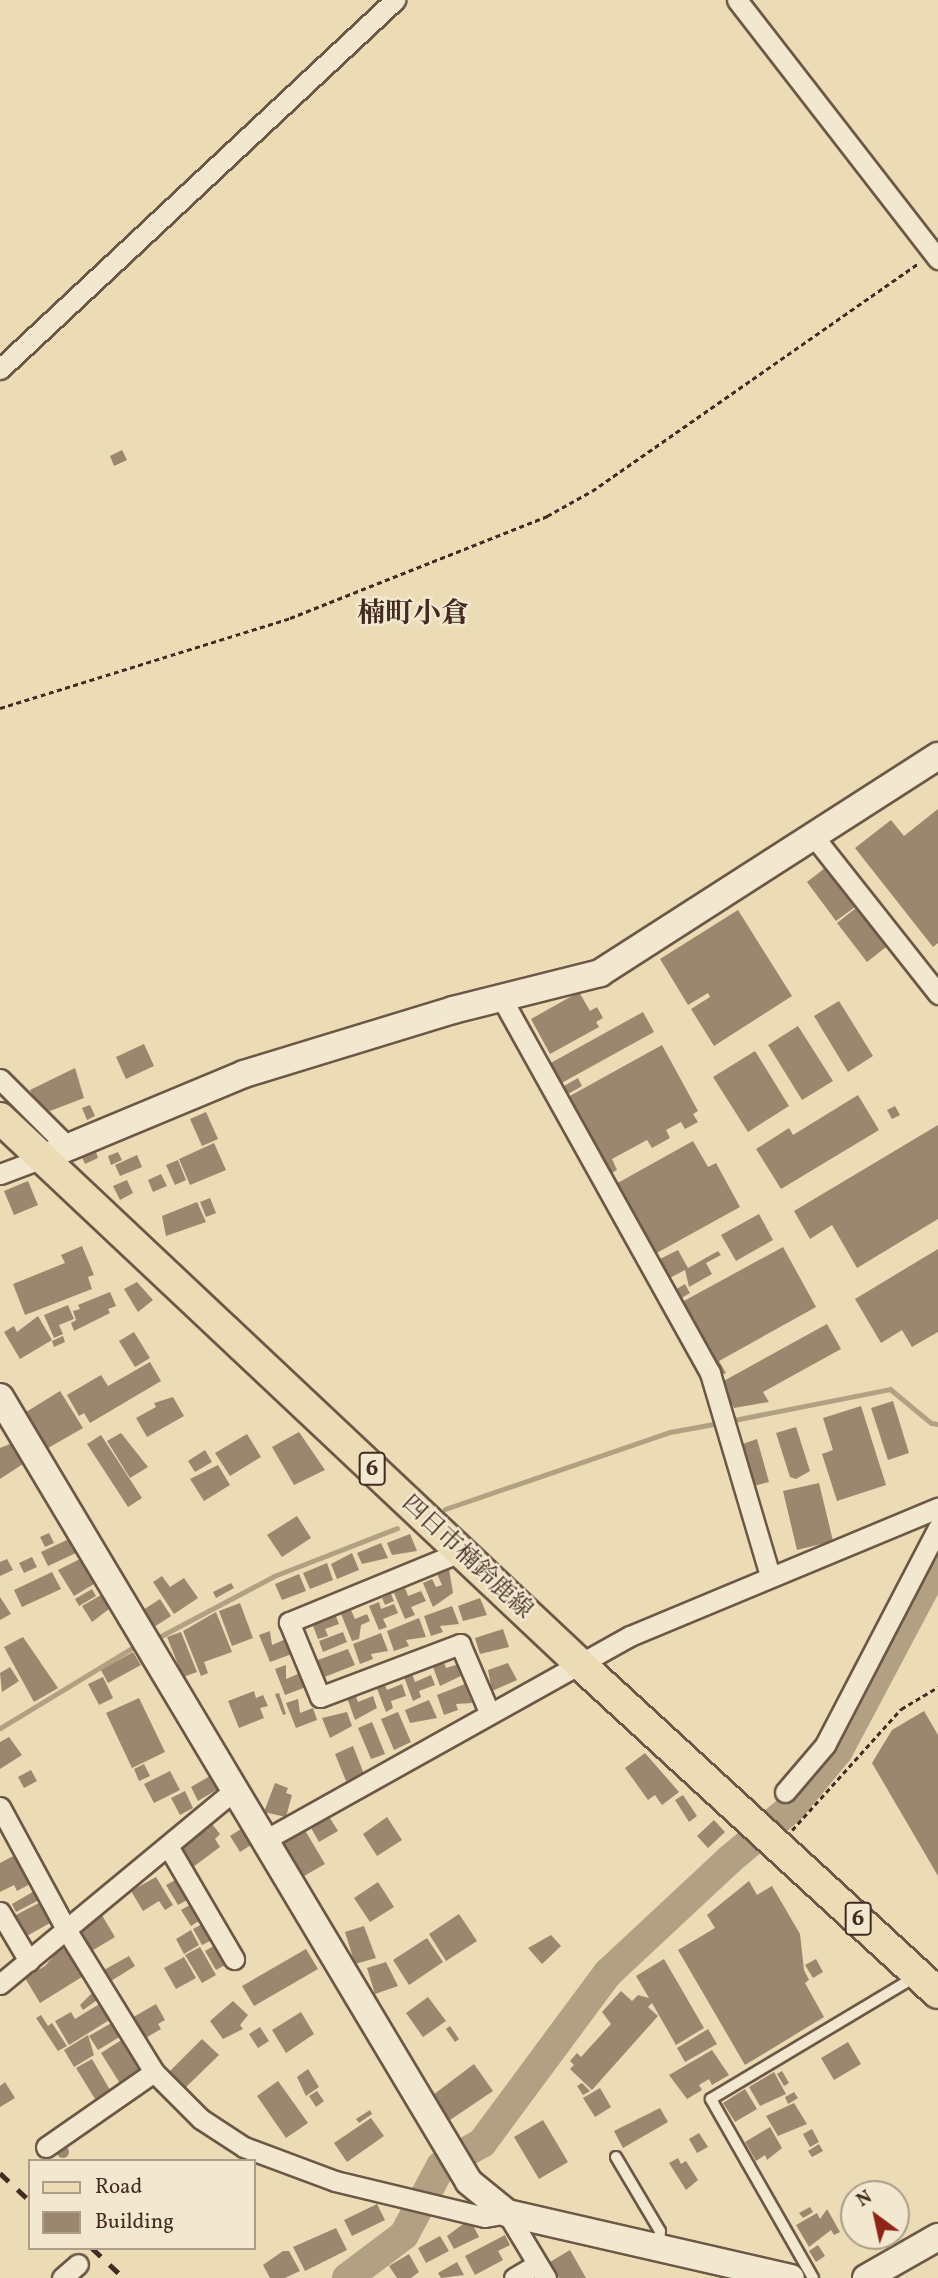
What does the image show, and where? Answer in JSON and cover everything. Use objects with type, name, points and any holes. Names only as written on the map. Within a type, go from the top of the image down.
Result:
[{"type":"main road","name":"四日市楠鈴鹿線","points":[[0,1118],[40,1159],[580,1664],[928,1984]]},
{"type":"street","points":[[0,369],[395,0]]},
{"type":"street","points":[[737,0],[935,255]]},
{"type":"street","points":[[0,1174],[69,1149],[244,1074],[600,973],[815,838],[938,756]]},
{"type":"street","points":[[815,838],[938,994]]},
{"type":"street","points":[[502,999],[710,1373],[770,1575]]},
{"type":"street","points":[[0,1079],[69,1149]]},
{"type":"street","points":[[0,1397],[454,2160],[507,2213],[541,2271],[514,2278]]},
{"type":"street","points":[[263,1841],[489,1712],[630,1636],[770,1575],[938,1508]]},
{"type":"street","points":[[785,1792],[825,1745],[938,1528]]},
{"type":"street","points":[[460,1552],[289,1622],[320,1697],[460,1644],[489,1712]]},
{"type":"street","points":[[0,1984],[233,1791]]},
{"type":"street","points":[[0,1807],[67,1931],[153,2072],[201,2119],[244,2147],[335,2181],[412,2200],[485,2217],[507,2213],[742,2273],[791,2278]]},
{"type":"street","points":[[168,1846],[234,1959]]},
{"type":"street","points":[[0,1912],[29,1961]]},
{"type":"street","points":[[46,2147],[153,2072]]},
{"type":"street","points":[[866,2278],[938,2237]]},
{"type":"street","points":[[62,2278],[78,2264]]},
{"type":"lane","points":[[814,2278],[711,2099],[928,1984]]},
{"type":"lane","points":[[616,2157],[660,2231],[659,2250]]},
{"type":"path","points":[[0,708],[290,618],[547,516],[592,491],[935,255]]},
{"type":"path","points":[[778,1845],[901,1709],[938,1687]]},
{"type":"building","points":[[122,450],[127,460],[114,466],[110,456]]},
{"type":"building","points":[[938,809],[938,943],[933,947],[855,848],[891,820],[904,836]]},
{"type":"building","points":[[825,868],[855,907],[836,921],[807,882]]},
{"type":"building","points":[[856,908],[886,947],[867,962],[837,923]]},
{"type":"building","points":[[738,910],[792,996],[714,1046],[691,1009],[710,997],[708,993],[688,1005],[660,959]]},
{"type":"building","points":[[579,992],[590,1011],[597,1007],[603,1018],[596,1022],[599,1027],[550,1054],[531,1019]]},
{"type":"building","points":[[839,1001],[873,1056],[848,1072],[814,1016]]},
{"type":"building","points":[[643,1012],[654,1032],[558,1085],[547,1065]]},
{"type":"building","points":[[798,1026],[833,1081],[802,1100],[768,1045]]},
{"type":"building","points":[[144,1044],[154,1066],[126,1079],[116,1057]]},
{"type":"building","points":[[662,1045],[698,1111],[693,1114],[698,1122],[685,1129],[681,1122],[666,1130],[670,1138],[652,1148],[647,1140],[612,1159],[617,1170],[608,1175],[568,1097]]},
{"type":"building","points":[[755,1051],[789,1106],[748,1132],[713,1077]]},
{"type":"building","points":[[75,1068],[84,1098],[50,1111],[36,1102],[30,1090]]},
{"type":"building","points":[[578,1078],[582,1086],[568,1094],[564,1086]]},
{"type":"building","points":[[858,1095],[879,1130],[781,1189],[756,1149],[789,1128],[793,1135]]},
{"type":"building","points":[[90,1105],[95,1116],[87,1120],[82,1108]]},
{"type":"building","points":[[895,1106],[900,1115],[892,1119],[887,1110]]},
{"type":"building","points":[[206,1112],[218,1139],[202,1146],[190,1119]]},
{"type":"building","points":[[938,1125],[938,1219],[857,1268],[832,1225],[810,1239],[794,1211]]},
{"type":"building","points":[[693,1141],[708,1167],[716,1163],[740,1207],[653,1255],[614,1185]]},
{"type":"building","points":[[214,1143],[226,1170],[190,1185],[179,1159]]},
{"type":"building","points":[[95,1149],[98,1158],[85,1164],[81,1155]]},
{"type":"building","points":[[118,1152],[122,1160],[111,1165],[108,1156]]},
{"type":"building","points":[[137,1155],[142,1167],[120,1176],[115,1165]]},
{"type":"building","points":[[178,1160],[186,1180],[175,1185],[166,1165]]},
{"type":"building","points":[[161,1174],[167,1186],[153,1192],[148,1180]]},
{"type":"building","points":[[127,1180],[133,1193],[120,1200],[113,1186]]},
{"type":"building","points":[[28,1181],[38,1205],[14,1215],[4,1191]]},
{"type":"building","points":[[210,1198],[216,1213],[206,1217],[200,1202]]},
{"type":"building","points":[[197,1202],[206,1222],[166,1236],[162,1216]]},
{"type":"building","points":[[759,1214],[773,1240],[736,1261],[721,1235]]},
{"type":"building","points":[[82,1246],[94,1275],[88,1277],[92,1289],[25,1315],[13,1284],[65,1263],[61,1255]]},
{"type":"building","points":[[783,1247],[816,1307],[719,1361],[726,1373],[719,1376],[682,1302]]},
{"type":"building","points":[[938,1249],[938,1332],[912,1347],[902,1330],[881,1343],[855,1299]]},
{"type":"building","points":[[678,1250],[688,1268],[718,1251],[721,1255],[706,1263],[712,1274],[689,1287],[685,1270],[666,1280],[656,1261]]},
{"type":"building","points":[[137,1282],[153,1300],[138,1312],[124,1289]]},
{"type":"building","points":[[685,1284],[690,1293],[680,1299],[675,1290]]},
{"type":"building","points":[[110,1292],[116,1306],[108,1309],[110,1313],[74,1331],[71,1323],[76,1320],[73,1311],[80,1309],[78,1305]]},
{"type":"building","points":[[68,1305],[74,1319],[59,1325],[63,1334],[54,1338],[44,1315]]},
{"type":"building","points":[[38,1316],[52,1340],[20,1359],[4,1332],[14,1326],[17,1332]]},
{"type":"building","points":[[827,1324],[841,1349],[763,1392],[769,1402],[734,1408],[720,1383]]},
{"type":"building","points":[[134,1332],[150,1358],[135,1367],[119,1341]]},
{"type":"building","points":[[63,1336],[65,1342],[54,1347],[52,1341]]},
{"type":"building","points":[[150,1362],[161,1381],[90,1423],[84,1413],[79,1416],[67,1395],[101,1375],[108,1386]]},
{"type":"building","points":[[60,1391],[83,1428],[48,1448],[26,1412]]},
{"type":"building","points":[[173,1397],[184,1416],[147,1437],[136,1418],[156,1407],[154,1403]]},
{"type":"building","points":[[893,1401],[909,1453],[888,1460],[871,1408]]},
{"type":"building","points":[[861,1406],[886,1485],[837,1501],[822,1454],[833,1450],[823,1418]]},
{"type":"building","points":[[796,1427],[810,1471],[796,1479],[790,1477],[776,1433]]},
{"type":"building","points":[[299,1432],[325,1470],[294,1485],[272,1447]]},
{"type":"building","points":[[121,1433],[148,1467],[130,1478],[107,1441]]},
{"type":"building","points":[[247,1434],[261,1457],[230,1476],[215,1453]]},
{"type":"building","points":[[101,1435],[142,1498],[128,1507],[87,1444]]},
{"type":"building","points":[[757,1439],[769,1482],[754,1486],[740,1445]]},
{"type":"building","points":[[10,1444],[23,1464],[0,1479],[0,1448]]},
{"type":"building","points":[[205,1450],[212,1462],[195,1472],[188,1461]]},
{"type":"building","points":[[218,1465],[230,1485],[204,1501],[190,1479]]},
{"type":"building","points":[[819,1483],[833,1541],[797,1550],[783,1491]]},
{"type":"building","points":[[297,1516],[311,1538],[282,1557],[267,1535]]},
{"type":"building","points":[[49,1533],[54,1543],[45,1547],[40,1537]]},
{"type":"building","points":[[410,1534],[417,1551],[392,1555],[387,1543]]},
{"type":"building","points":[[69,1539],[76,1553],[48,1566],[41,1552]]},
{"type":"building","points":[[381,1543],[388,1558],[362,1564],[357,1553]]},
{"type":"building","points":[[352,1553],[359,1570],[337,1579],[331,1564]]},
{"type":"building","points":[[32,1557],[37,1567],[24,1573],[19,1563]]},
{"type":"building","points":[[7,1559],[13,1570],[0,1576],[0,1562]]},
{"type":"building","points":[[80,1559],[94,1584],[74,1596],[58,1570]]},
{"type":"building","points":[[327,1563],[333,1580],[310,1589],[303,1573]]},
{"type":"building","points":[[449,1569],[453,1593],[433,1607],[423,1583],[432,1579],[436,1587],[442,1585],[437,1574]]},
{"type":"building","points":[[52,1572],[61,1589],[22,1607],[14,1590]]},
{"type":"building","points":[[299,1574],[306,1591],[282,1600],[275,1584]]},
{"type":"building","points":[[162,1576],[170,1587],[184,1578],[198,1598],[174,1614],[153,1582]]},
{"type":"building","points":[[231,1583],[234,1588],[216,1598],[213,1592]]},
{"type":"building","points":[[405,1588],[408,1596],[421,1591],[426,1601],[411,1607],[415,1615],[405,1619],[394,1593]]},
{"type":"building","points":[[92,1589],[96,1596],[79,1606],[75,1599]]},
{"type":"building","points":[[391,1594],[394,1601],[385,1605],[382,1598]]},
{"type":"building","points":[[101,1595],[109,1609],[92,1622],[82,1606]]},
{"type":"building","points":[[0,1597],[11,1614],[0,1620]]},
{"type":"building","points":[[480,1598],[487,1615],[463,1621],[458,1606]]},
{"type":"building","points":[[160,1599],[171,1616],[154,1627],[143,1610]]},
{"type":"building","points":[[379,1602],[381,1609],[394,1604],[398,1613],[383,1619],[387,1627],[379,1630],[369,1606]]},
{"type":"building","points":[[240,1603],[253,1638],[232,1646],[219,1611]]},
{"type":"building","points":[[452,1606],[459,1624],[440,1626],[443,1632],[431,1636],[424,1616]]},
{"type":"building","points":[[351,1610],[355,1619],[367,1614],[370,1621],[361,1625],[359,1639],[352,1641],[341,1614]]},
{"type":"building","points":[[216,1612],[232,1652],[204,1662],[208,1673],[201,1676],[183,1631]]},
{"type":"building","points":[[335,1614],[339,1624],[325,1629],[328,1636],[318,1639],[312,1623]]},
{"type":"building","points":[[419,1618],[426,1637],[406,1640],[409,1646],[394,1651],[387,1631]]},
{"type":"building","points":[[503,1629],[509,1647],[480,1654],[475,1638]]},
{"type":"building","points":[[270,1631],[272,1645],[286,1639],[292,1654],[270,1662],[259,1635]]},
{"type":"building","points":[[181,1632],[197,1672],[183,1677],[167,1637]]},
{"type":"building","points":[[343,1632],[347,1642],[323,1652],[319,1641]]},
{"type":"building","points":[[381,1633],[388,1651],[371,1654],[373,1659],[360,1664],[353,1644]]},
{"type":"building","points":[[23,1637],[58,1688],[34,1702],[4,1647]]},
{"type":"building","points":[[348,1649],[355,1665],[322,1678],[315,1661]]},
{"type":"building","points":[[133,1652],[141,1665],[108,1683],[101,1670]]},
{"type":"building","points":[[443,1660],[446,1668],[459,1664],[463,1675],[440,1686],[432,1664]]},
{"type":"building","points":[[508,1663],[517,1680],[492,1691],[488,1670]]},
{"type":"building","points":[[286,1665],[286,1679],[300,1673],[306,1687],[285,1695],[275,1669]]},
{"type":"building","points":[[10,1667],[19,1681],[2,1692],[0,1673]]},
{"type":"building","points":[[412,1674],[415,1682],[431,1675],[435,1685],[419,1691],[421,1697],[413,1701],[404,1677]]},
{"type":"building","points":[[103,1677],[113,1698],[99,1705],[88,1684]]},
{"type":"building","points":[[384,1683],[387,1690],[402,1684],[406,1696],[391,1701],[393,1708],[386,1712],[376,1686]]},
{"type":"building","points":[[465,1684],[472,1703],[456,1704],[458,1710],[444,1715],[437,1695]]},
{"type":"building","points":[[254,1691],[256,1698],[263,1695],[268,1706],[260,1708],[264,1718],[239,1728],[228,1701]]},
{"type":"building","points":[[279,1693],[286,1714],[283,1715],[275,1694]]},
{"type":"building","points":[[355,1694],[358,1702],[373,1696],[377,1708],[355,1720],[347,1698]]},
{"type":"building","points":[[139,1698],[165,1752],[132,1768],[106,1713]]},
{"type":"building","points":[[298,1699],[300,1713],[313,1708],[317,1720],[296,1728],[286,1703]]},
{"type":"building","points":[[429,1700],[437,1718],[410,1723],[405,1710]]},
{"type":"building","points":[[924,1711],[938,1735],[938,1876],[872,1763],[892,1730]]},
{"type":"building","points":[[347,1712],[352,1726],[330,1738],[322,1718]]},
{"type":"building","points":[[398,1712],[411,1742],[394,1750],[381,1719]]},
{"type":"building","points":[[372,1722],[385,1754],[371,1759],[358,1728]]},
{"type":"building","points":[[9,1737],[22,1755],[0,1769],[0,1742]]},
{"type":"building","points":[[353,1746],[364,1774],[346,1781],[335,1754]]},
{"type":"building","points":[[645,1753],[679,1792],[662,1805],[655,1795],[648,1800],[625,1768]]},
{"type":"building","points":[[144,1764],[150,1776],[139,1781],[134,1769]]},
{"type":"building","points":[[31,1770],[37,1781],[24,1788],[18,1777]]},
{"type":"building","points":[[170,1771],[180,1790],[154,1803],[144,1784]]},
{"type":"building","points":[[210,1776],[218,1789],[198,1801],[191,1787]]},
{"type":"building","points":[[275,1783],[288,1788],[286,1793],[292,1795],[286,1817],[264,1812]]},
{"type":"building","points":[[185,1791],[193,1808],[180,1815],[171,1798]]},
{"type":"building","points":[[683,1795],[697,1816],[689,1822],[675,1800]]},
{"type":"building","points":[[328,1815],[338,1831],[319,1842],[310,1826]]},
{"type":"building","points":[[387,1817],[402,1840],[377,1856],[363,1834]]},
{"type":"building","points":[[714,1820],[725,1832],[708,1848],[697,1836]]},
{"type":"building","points":[[212,1824],[220,1834],[215,1839],[220,1847],[193,1867],[179,1850],[203,1825],[212,1835],[207,1829]]},
{"type":"building","points":[[303,1827],[325,1864],[304,1876],[281,1840]]},
{"type":"building","points":[[241,1829],[251,1845],[240,1852],[230,1836]]},
{"type":"building","points":[[17,1854],[32,1883],[17,1891],[14,1885],[0,1892],[0,1863]]},
{"type":"building","points":[[156,1877],[173,1905],[165,1910],[159,1901],[143,1911],[131,1891]]},
{"type":"building","points":[[179,1878],[191,1898],[178,1905],[166,1885]]},
{"type":"building","points":[[749,1881],[757,1895],[772,1886],[800,1934],[804,1970],[809,1980],[805,1983],[824,2017],[745,2065],[678,1950],[715,1928],[707,1915]]},
{"type":"building","points":[[378,1882],[394,1907],[370,1922],[354,1898]]},
{"type":"building","points":[[36,1890],[41,1899],[16,1912],[12,1904]]},
{"type":"building","points":[[39,1903],[50,1923],[25,1937],[14,1916]]},
{"type":"building","points":[[193,1903],[202,1919],[191,1926],[181,1910]]},
{"type":"building","points":[[100,1912],[115,1937],[90,1952],[78,1932]]},
{"type":"building","points":[[459,1914],[477,1941],[446,1961],[429,1934]]},
{"type":"building","points":[[204,1923],[214,1939],[202,1945],[193,1929]]},
{"type":"building","points":[[364,1926],[376,1958],[355,1964],[345,1932]]},
{"type":"building","points":[[191,1930],[199,1945],[184,1954],[176,1939]]},
{"type":"building","points":[[551,1935],[561,1946],[542,1964],[528,1948]]},
{"type":"building","points":[[427,1938],[443,1962],[409,1985],[393,1960]]},
{"type":"building","points":[[66,1944],[85,1975],[40,2003],[25,1978],[45,1966],[52,1958],[49,1953]]},
{"type":"building","points":[[217,1944],[229,1963],[216,1970],[205,1951]]},
{"type":"building","points":[[200,1947],[216,1975],[202,1983],[185,1955]]},
{"type":"building","points":[[306,1949],[318,1969],[254,2006],[242,1986]]},
{"type":"building","points":[[129,1956],[135,1966],[111,1981],[104,1970]]},
{"type":"building","points":[[184,1957],[196,1978],[176,1989],[164,1968]]},
{"type":"building","points":[[664,1959],[704,2028],[676,2045],[652,2003],[648,2007],[658,2016],[592,2090],[570,2069],[574,2065],[570,2061],[577,2053],[581,2057],[611,2024],[602,2012],[621,1991],[632,2001],[638,1995],[649,1998],[636,1976]]},
{"type":"building","points":[[816,1959],[823,1972],[813,1978],[805,1965]]},
{"type":"building","points":[[386,1962],[398,1986],[375,1994],[367,1968]]},
{"type":"building","points":[[95,1990],[100,1998],[83,2010],[80,2005]]},
{"type":"building","points":[[428,1997],[446,2021],[423,2037],[406,2013]]},
{"type":"building","points":[[233,2001],[248,2015],[240,2025],[243,2029],[223,2039],[210,2021]]},
{"type":"building","points":[[101,2003],[111,2019],[69,2045],[55,2021],[71,2012],[75,2019]]},
{"type":"building","points":[[156,2004],[165,2020],[158,2024],[161,2029],[142,2040],[130,2019]]},
{"type":"building","points":[[301,2012],[314,2034],[286,2053],[272,2030]]},
{"type":"building","points":[[41,2015],[48,2026],[52,2023],[67,2046],[58,2051],[36,2018]]},
{"type":"building","points":[[113,2022],[121,2036],[98,2050],[89,2036]]},
{"type":"building","points":[[450,2026],[459,2039],[455,2042],[446,2029]]},
{"type":"building","points":[[260,2027],[269,2041],[258,2048],[249,2034]]},
{"type":"building","points":[[708,2029],[717,2044],[685,2062],[677,2048]]},
{"type":"building","points":[[88,2035],[94,2055],[74,2067],[64,2050]]},
{"type":"building","points":[[123,2039],[143,2071],[121,2085],[101,2053]]},
{"type":"building","points":[[202,2039],[219,2055],[184,2089],[168,2073]]},
{"type":"building","points":[[848,2042],[861,2064],[834,2080],[821,2058]]},
{"type":"building","points":[[712,2050],[729,2075],[712,2085],[709,2079],[699,2085],[702,2090],[687,2099],[669,2075]]},
{"type":"building","points":[[92,2059],[110,2090],[95,2099],[76,2068]]},
{"type":"building","points":[[474,2064],[493,2091],[450,2120],[433,2095]]},
{"type":"building","points":[[308,2069],[319,2087],[306,2096],[297,2077]]},
{"type":"building","points":[[782,2071],[789,2083],[784,2086],[777,2074]]},
{"type":"building","points":[[774,2072],[786,2094],[760,2106],[749,2087]]},
{"type":"building","points":[[278,2081],[308,2123],[286,2138],[257,2096]]},
{"type":"building","points":[[5,2082],[15,2098],[0,2107],[0,2086]]},
{"type":"building","points":[[582,2083],[590,2091],[583,2095],[577,2086]]},
{"type":"building","points":[[600,2088],[611,2107],[595,2117],[583,2098]]},
{"type":"building","points":[[745,2089],[757,2109],[735,2122],[723,2103]]},
{"type":"building","points":[[317,2091],[324,2101],[316,2107],[309,2096]]},
{"type":"building","points":[[794,2092],[798,2098],[788,2104],[785,2097]]},
{"type":"building","points":[[794,2103],[807,2124],[778,2136],[766,2116]]},
{"type":"building","points":[[660,2108],[668,2122],[623,2148],[614,2131]]},
{"type":"building","points":[[370,2110],[372,2114],[359,2123],[356,2119]]},
{"type":"building","points":[[371,2118],[384,2136],[347,2162],[334,2143]]},
{"type":"building","points":[[543,2120],[568,2162],[539,2179],[514,2137]]},
{"type":"building","points":[[770,2127],[782,2148],[767,2160],[765,2155],[756,2161],[745,2142]]},
{"type":"building","points":[[812,2129],[819,2142],[810,2147],[803,2134]]},
{"type":"building","points":[[699,2133],[708,2147],[697,2153],[689,2139]]},
{"type":"building","points":[[819,2144],[823,2151],[812,2157],[808,2151]]},
{"type":"building","points":[[63,2146],[69,2152],[63,2158],[57,2152]]},
{"type":"building","points":[[678,2158],[681,2164],[686,2161],[698,2180],[686,2190],[669,2163]]},
{"type":"building","points":[[377,2204],[385,2220],[352,2236],[344,2220]]},
{"type":"building","points":[[810,2207],[813,2212],[803,2218],[799,2213]]},
{"type":"building","points":[[827,2209],[840,2232],[834,2235],[831,2230],[809,2247],[796,2225],[817,2213],[820,2219]]},
{"type":"building","points":[[470,2219],[479,2237],[454,2249],[447,2236]]},
{"type":"building","points":[[336,2228],[347,2250],[305,2271],[293,2247]]},
{"type":"building","points":[[505,2235],[510,2245],[498,2251],[503,2260],[475,2275],[465,2256]]},
{"type":"building","points":[[440,2236],[449,2251],[426,2263],[418,2248]]},
{"type":"building","points":[[818,2245],[825,2256],[816,2262],[809,2251]]},
{"type":"building","points":[[570,2250],[586,2278],[559,2278],[550,2262]]},
{"type":"building","points":[[283,2251],[289,2251],[300,2271],[285,2278],[270,2278],[263,2265]]},
{"type":"building","points":[[409,2254],[419,2272],[411,2278],[397,2278],[389,2266]]},
{"type":"building","points":[[457,2262],[464,2275],[441,2278],[438,2273]]},
{"type":"waterway","points":[[729,1421],[890,1389],[931,1423],[938,1424]]},
{"type":"waterway","points":[[445,1509],[670,1432],[719,1423]]},
{"type":"waterway","points":[[159,1637],[274,1576],[397,1528]]},
{"type":"waterway","points":[[347,2278],[404,2235],[441,2166],[482,2143],[608,1973],[729,1860],[790,1809],[838,1751],[938,1562]]},
{"type":"waterway","points":[[0,1728],[132,1648]]},
{"type":"railway","points":[[0,2173],[28,2199]]},
{"type":"railway","points":[[94,2250],[124,2278]]},
{"type":"district","name":"楠町小倉","points":[[413,615]]}]
